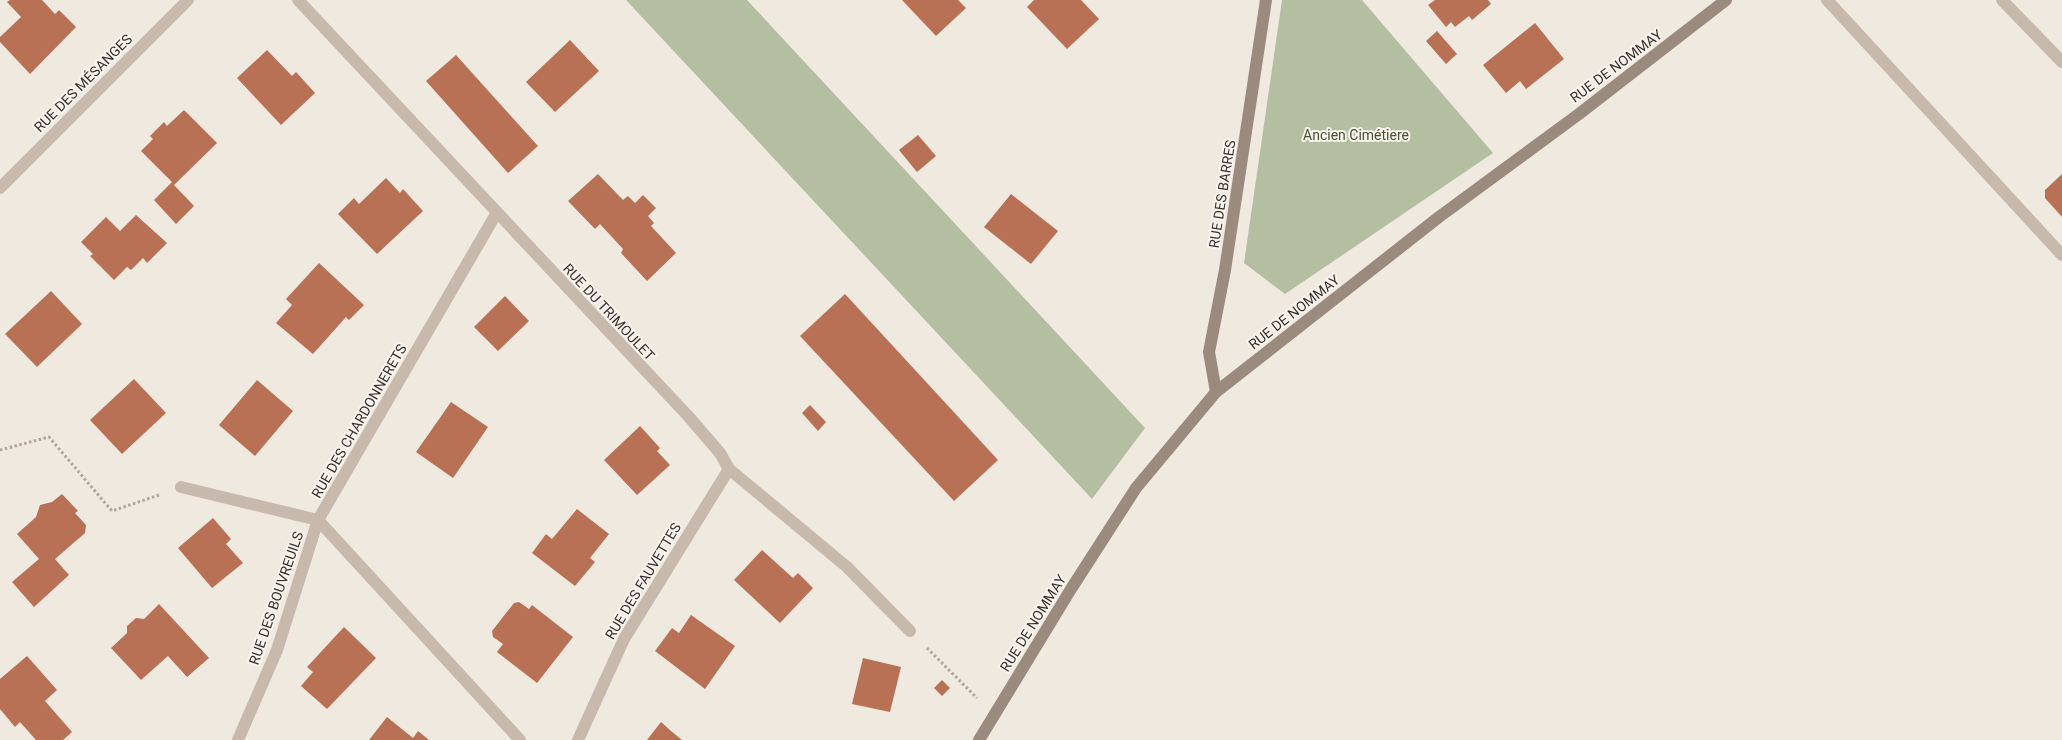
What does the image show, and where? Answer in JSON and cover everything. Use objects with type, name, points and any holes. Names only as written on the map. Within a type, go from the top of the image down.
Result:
[{"type":"street","name":"RUE DES MÉSANGES","points":[[0,188],[188,0]]},
{"type":"street","name":"RUE DU TRIMOULET","points":[[298,0],[688,418],[720,453],[729,469],[848,567],[910,631]]},
{"type":"street","name":"RUE DES BARRES","points":[[1216,392],[1209,352],[1225,270],[1266,0]]},
{"type":"street","name":"RUE DE NOMMAY","points":[[979,740],[1136,488],[1216,392],[1439,217],[1579,114],[1726,0]]},
{"type":"street","points":[[1827,0],[2062,255]]},
{"type":"street","points":[[2002,0],[2062,62]]},
{"type":"street","name":"RUE DES CHARDONNERETS","points":[[181,487],[318,520],[496,214]]},
{"type":"street","name":"RUE DES FAUVETTES","points":[[578,740],[624,639],[729,469]]},
{"type":"street","points":[[318,520],[520,740]]},
{"type":"street","name":"RUE DES BOUVREUILS","points":[[238,740],[277,650],[318,520]]},
{"type":"path","points":[[0,450],[49,437],[112,511],[181,487]]},
{"type":"path","points":[[910,631],[994,714]]},
{"type":"green space","points":[[626,0],[747,0],[1145,428],[1092,499]]},
{"type":"green space","name":"Ancien Cimétiere","points":[[1282,0],[1362,0],[1493,153],[1285,294],[1244,263]]},
{"type":"building","points":[[10,0],[42,0],[55,14],[59,10],[76,27],[30,74],[0,42],[0,37],[21,17],[7,2]]},
{"type":"building","points":[[902,0],[958,0],[966,8],[936,36]]},
{"type":"building","points":[[1034,0],[1081,0],[1099,19],[1067,49],[1027,7]]},
{"type":"building","points":[[1435,0],[1488,0],[1491,4],[1472,20],[1469,16],[1455,27],[1451,22],[1446,27],[1428,5]]},
{"type":"building","points":[[1535,23],[1564,59],[1526,89],[1520,81],[1506,93],[1483,65]]},
{"type":"building","points":[[1437,31],[1457,54],[1446,64],[1426,41]]},
{"type":"building","points":[[570,40],[599,71],[555,112],[526,82]]},
{"type":"building","points":[[267,50],[292,76],[296,72],[315,93],[281,125],[237,78]]},
{"type":"building","points":[[456,55],[538,146],[508,173],[426,81]]},
{"type":"building","points":[[184,110],[217,143],[174,185],[194,206],[176,224],[154,200],[172,182],[141,151],[153,139],[150,136],[164,122],[167,126]]},
{"type":"building","points":[[918,135],[936,156],[917,172],[899,150]]},
{"type":"building","points":[[598,174],[623,200],[628,196],[635,203],[643,195],[656,208],[648,216],[654,223],[651,226],[676,253],[647,281],[621,253],[623,249],[600,224],[595,229],[568,201]]},
{"type":"building","points":[[2062,174],[2062,217],[2045,198],[2045,190]]},
{"type":"building","points":[[386,178],[400,193],[403,189],[423,211],[377,254],[338,214],[354,198],[359,204]]},
{"type":"building","points":[[1011,194],[1058,231],[1031,264],[984,227]]},
{"type":"building","points":[[136,215],[167,243],[147,263],[143,258],[131,270],[127,267],[114,280],[90,256],[93,254],[81,242],[106,217],[120,231]]},
{"type":"building","points":[[319,263],[364,305],[349,320],[346,317],[313,354],[276,323],[292,305],[286,299]]},
{"type":"building","points":[[51,291],[82,324],[37,367],[5,334]]},
{"type":"building","points":[[845,294],[998,460],[954,501],[800,336]]},
{"type":"building","points":[[505,296],[529,321],[498,351],[474,327]]},
{"type":"building","points":[[134,379],[166,413],[122,454],[90,420]]},
{"type":"building","points":[[257,380],[293,411],[255,456],[219,425]]},
{"type":"building","points":[[451,402],[488,427],[453,478],[416,452]]},
{"type":"building","points":[[810,405],[826,422],[818,431],[802,413]]},
{"type":"building","points":[[640,426],[660,448],[657,451],[670,465],[637,495],[604,460]]},
{"type":"building","points":[[62,494],[78,511],[75,513],[86,525],[85,533],[55,559],[69,575],[34,607],[12,582],[39,559],[17,534],[36,517],[40,505],[52,502]]},
{"type":"building","points":[[577,509],[609,534],[590,558],[595,562],[575,586],[532,553],[546,534],[552,539]]},
{"type":"building","points":[[213,518],[231,539],[226,544],[243,563],[212,588],[178,548]]},
{"type":"building","points":[[762,550],[793,578],[798,573],[813,588],[780,623],[734,580]]},
{"type":"building","points":[[519,602],[529,609],[532,605],[573,637],[537,683],[497,652],[503,644],[493,637],[492,631],[514,603]]},
{"type":"building","points":[[159,604],[209,658],[187,677],[168,656],[141,680],[111,648],[127,633],[127,626],[136,618],[144,619]]},
{"type":"building","points":[[691,615],[735,646],[705,689],[655,651],[672,628],[679,633]]},
{"type":"building","points":[[344,627],[376,658],[327,709],[301,686],[313,672],[307,667]]},
{"type":"building","points":[[27,656],[57,690],[45,701],[72,732],[63,740],[36,740],[20,722],[15,727],[0,709],[0,679]]},
{"type":"building","points":[[863,658],[901,667],[890,712],[852,704]]},
{"type":"building","points":[[942,680],[950,688],[942,696],[934,688]]},
{"type":"building","points":[[387,717],[413,738],[418,731],[429,740],[369,740]]},
{"type":"building","points":[[661,722],[671,731],[682,740],[647,740]]}]
